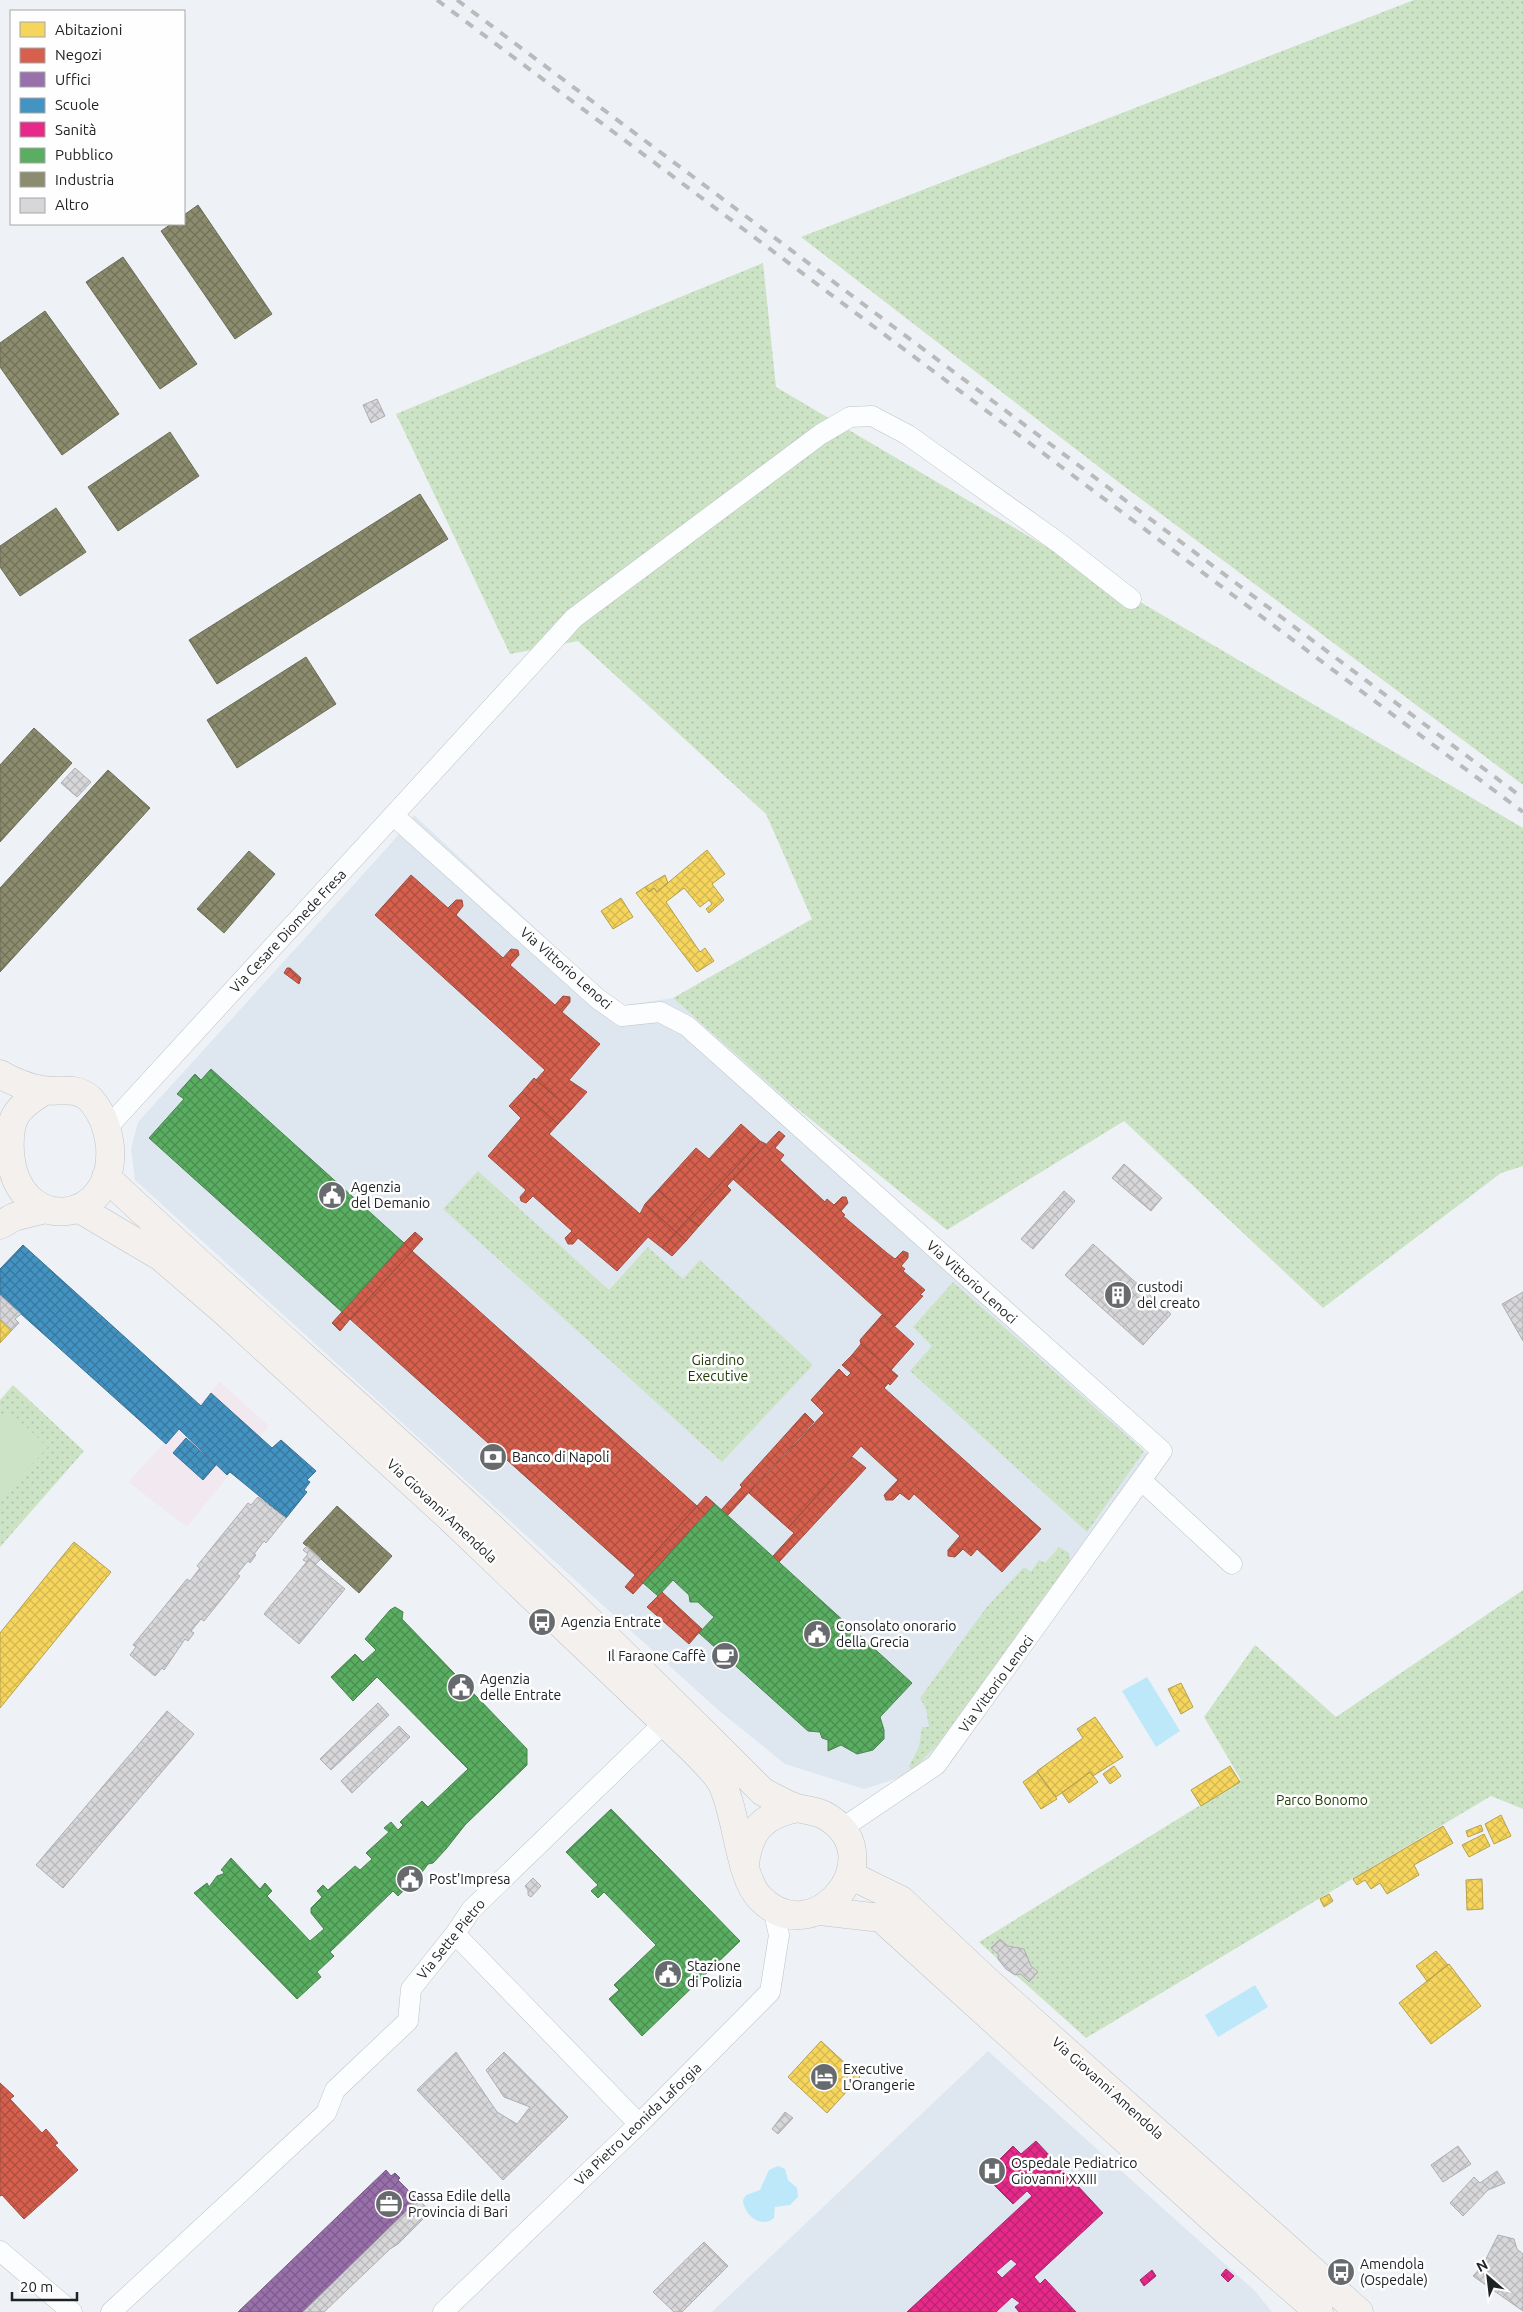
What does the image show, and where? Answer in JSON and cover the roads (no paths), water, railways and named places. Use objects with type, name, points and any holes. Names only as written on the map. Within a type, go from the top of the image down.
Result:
[{"type":"main road","points":[[0,1074],[44,1091]]},
{"type":"main road","points":[[67,1089],[88,1098],[102,1116],[107,1128],[111,1167],[100,1193],[78,1208],[64,1212],[46,1209],[30,1201],[20,1190],[14,1178],[5,1145],[13,1118],[24,1103],[44,1091],[67,1089]]},
{"type":"main road","name":"Via Giovanni Amendola","points":[[78,1208],[162,1257],[219,1307],[450,1517],[695,1752],[722,1783],[749,1882],[759,1898],[773,1909],[788,1914],[804,1915],[820,1910],[833,1902],[844,1890],[850,1875],[852,1859],[849,1844],[842,1829],[830,1818],[814,1811],[797,1808],[763,1792],[591,1620],[481,1518],[204,1270],[106,1177]]},
{"type":"main road","points":[[0,1225],[14,1217],[46,1209]]},
{"type":"main road","name":"Via Giovanni Amendola","points":[[745,1864],[747,1848],[753,1833],[764,1821],[780,1812],[797,1808]]},
{"type":"main road","name":"Via Giovanni Amendola","points":[[850,1875],[901,1900],[985,1979],[1359,2312]]},
{"type":"main road","name":"Via Giovanni Amendola","points":[[820,1910],[881,1918],[1226,2231],[1319,2312]]},
{"type":"street","name":"Via Cesare Diomede Fresa","points":[[107,1128],[574,618],[821,434],[850,417],[872,416],[908,435],[1059,543],[1131,599]]},
{"type":"street","name":"Via Vittorio Lenoci","points":[[394,816],[598,999],[622,1016],[660,1012],[694,1032],[1162,1451],[936,1765],[842,1829]]},
{"type":"street","points":[[1141,1480],[1232,1564]]},
{"type":"street","name":"Via Sette Pietro","points":[[111,2312],[326,2113],[335,2090],[408,2021],[411,1989],[455,1934],[471,1910],[665,1722]]},
{"type":"street","name":"Via Pietro Leonida Laforgia","points":[[443,2312],[639,2124],[770,1992],[779,1935],[773,1909]]},
{"type":"street","points":[[455,1934],[639,2124]]},
{"type":"street","points":[[0,2251],[72,2312]]},
{"type":"water","points":[[1147,1677],[1180,1731],[1156,1747],[1122,1691]]},
{"type":"water","points":[[1255,1985],[1268,2007],[1218,2037],[1205,2015]]},
{"type":"water","points":[[778,2166],[785,2169],[788,2180],[797,2188],[798,2197],[790,2205],[775,2207],[774,2218],[764,2222],[759,2221],[746,2211],[743,2200],[746,2195],[760,2190],[769,2170]]},
{"type":"railway","points":[[437,0],[1523,812]]},
{"type":"railway","points":[[457,0],[1523,798]]},
{"type":"place","name":"Agenzia del Demanio","points":[[332,1195]]},
{"type":"place","name":"custodi del creato","points":[[1118,1295]]},
{"type":"place","name":"Banco di Napoli","points":[[493,1457]]},
{"type":"place","name":"Agenzia Entrate","points":[[542,1622]]},
{"type":"place","name":"Consolato onorario della Grecia","points":[[817,1634]]},
{"type":"place","name":"Il Faraone Caffè","points":[[725,1656]]},
{"type":"place","name":"Agenzia delle Entrate","points":[[461,1687]]},
{"type":"place","name":"Post'Impresa","points":[[410,1879]]},
{"type":"place","name":"Stazione di Polizia","points":[[668,1974]]},
{"type":"place","name":"Executive L'Orangerie","points":[[824,2077]]},
{"type":"place","name":"Ospedale Pediatrico Giovanni XXIII","points":[[992,2171]]},
{"type":"place","name":"Cassa Edile della Provincia di Bari","points":[[389,2204]]},
{"type":"place","name":"Amendola (Ospedale)","points":[[1341,2272]]},
{"type":"park label","name":"Giardino Executive","points":[[718,1368]]},
{"type":"park label","name":"Parco Bonomo","points":[[1322,1800]]}]
